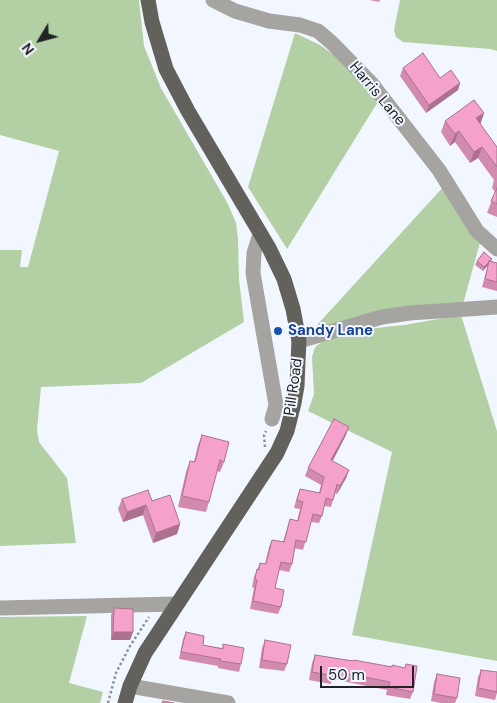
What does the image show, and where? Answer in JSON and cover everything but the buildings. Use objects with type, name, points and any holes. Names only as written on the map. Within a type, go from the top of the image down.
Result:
[{"type":"main road","name":"Pill Road","points":[[125,703],[130,686],[145,652],[277,453],[287,431],[294,404],[297,386],[299,341],[293,309],[284,279],[166,69],[152,22],[148,0]]},
{"type":"street","name":"Harris Lane","points":[[213,0],[235,11],[269,21],[318,31],[332,43],[372,84],[439,170],[476,231],[497,249]]},
{"type":"street","points":[[260,234],[254,253],[253,273],[276,405],[272,419]]},
{"type":"street","points":[[299,341],[382,317],[410,313],[497,307]]},
{"type":"street","points":[[0,608],[176,604]]},
{"type":"street","points":[[130,686],[228,703]]},
{"type":"green space","points":[[0,0],[139,0],[144,46],[161,88],[228,204],[236,223],[239,279],[244,322],[141,383],[41,387],[37,430],[39,442],[67,478],[76,543],[0,546],[0,250],[22,250],[20,267],[28,267],[59,151],[0,135]]},
{"type":"green space","points":[[400,0],[497,0],[497,51],[403,42],[396,37],[394,30]]},
{"type":"green space","points":[[295,33],[320,45],[346,64],[379,100],[287,249],[248,187]]},
{"type":"green space","points":[[445,185],[481,239],[463,304],[377,313],[322,327],[317,325]]},
{"type":"green space","points":[[461,315],[497,431],[497,661],[352,635],[392,452],[308,411],[314,394],[312,357],[316,346],[324,341],[376,328]]},
{"type":"green space","points":[[87,616],[69,683],[103,692],[100,703],[0,703],[0,617]]},
{"type":"place","name":"Sandy Lane","points":[[278,331]]}]
